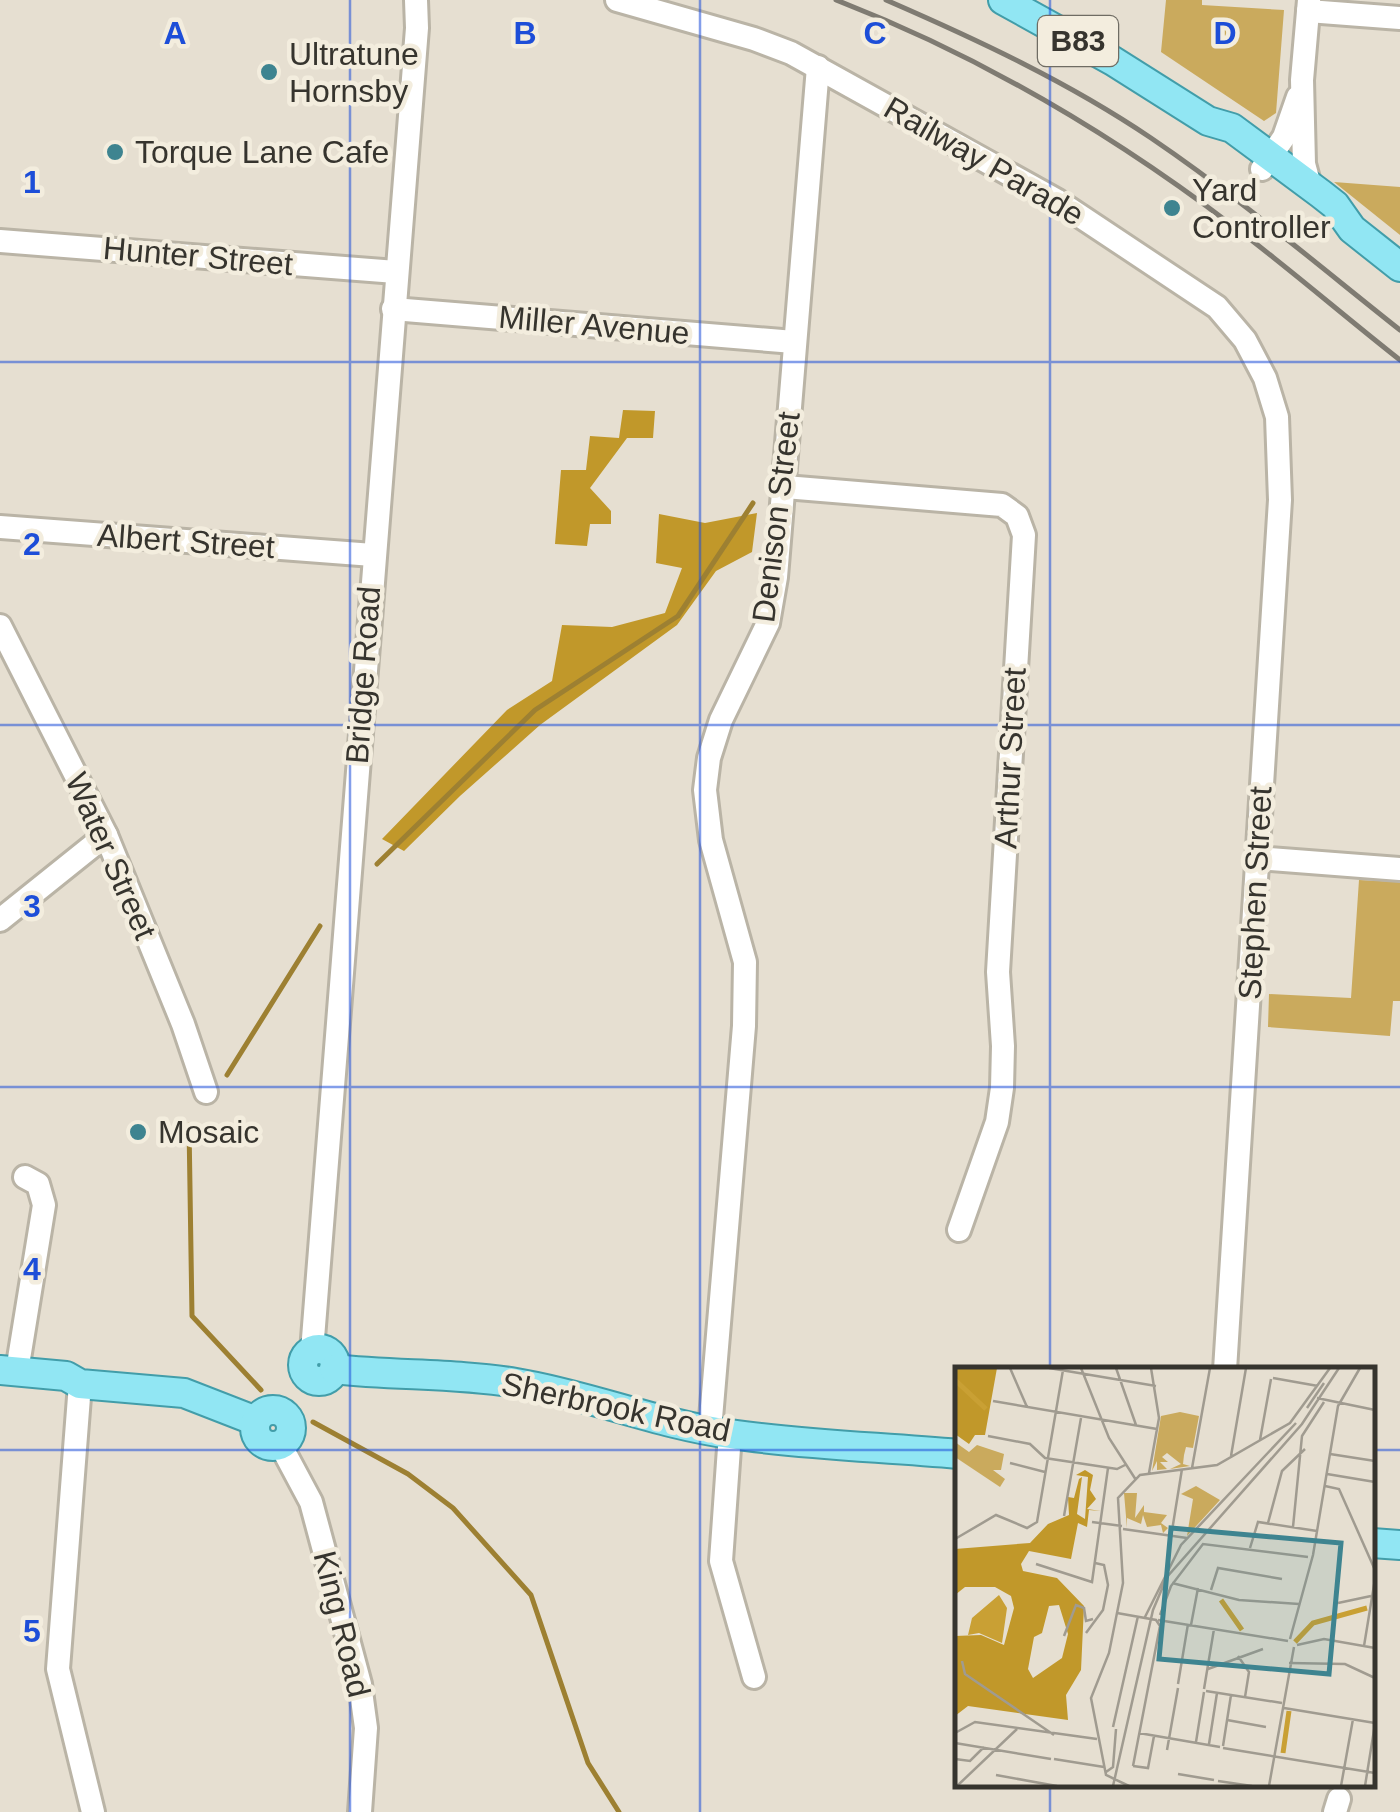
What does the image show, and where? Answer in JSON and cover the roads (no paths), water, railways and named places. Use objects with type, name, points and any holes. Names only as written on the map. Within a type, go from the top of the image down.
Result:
[{"type":"main road","name":"B83","points":[[1004,0],[1114,61],[1208,122],[1222,140],[1310,186],[1334,205],[1352,229],[1400,267]]},
{"type":"main road","name":"B83","points":[[1267,162],[1326,218],[1352,229]]},
{"type":"main road","name":"Sherbrook Road","points":[[318,1366],[515,1382],[572,1394],[657,1420],[720,1432],[955,1454]]},
{"type":"main road","points":[[284,1414],[318,1366]]},
{"type":"main road","points":[[6,1375],[66,1376],[80,1384],[184,1393],[256,1421]]},
{"type":"main road","points":[[268,1410],[284,1414],[290,1430],[280,1444],[263,1443],[255,1433],[256,1421],[268,1410]]},
{"type":"main road","points":[[1375,1543],[1400,1546]]},
{"type":"street","name":"Bridge Road","points":[[318,1366],[373,556],[417,28],[416,0]]},
{"type":"street","name":"Railway Parade","points":[[616,0],[754,38],[818,67],[1056,200],[1217,306],[1255,356],[1277,417]]},
{"type":"street","points":[[1310,186],[1304,152],[1302,80],[1309,6],[1400,18]]},
{"type":"street","name":"Denison Street","points":[[754,1677],[721,1561],[720,1432],[745,962],[712,840],[706,790],[709,758],[721,720],[768,623],[785,487],[818,67]]},
{"type":"street","points":[[1267,162],[1291,122],[1302,80]]},
{"type":"street","name":"Hunter Street","points":[[0,241],[396,272]]},
{"type":"street","name":"Miller Avenue","points":[[393,309],[794,342]]},
{"type":"street","name":"Stephen Street","points":[[1225,1367],[1280,500],[1277,417]]},
{"type":"street","name":"Arthur Street","points":[[785,487],[1002,504],[1018,516],[1024,535],[998,972],[1002,1088],[997,1122],[959,1230]]},
{"type":"street","name":"Albert Street","points":[[0,527],[373,556]]},
{"type":"street","name":"Water Street","points":[[0,626],[106,835],[183,1024],[206,1092]]},
{"type":"street","points":[[0,920],[106,835]]},
{"type":"street","points":[[1257,858],[1400,868]]},
{"type":"street","points":[[6,1375],[44,1204],[38,1184],[25,1177]]},
{"type":"street","points":[[80,1384],[58,1668],[94,1812]]},
{"type":"street","name":"King Road","points":[[280,1444],[310,1502],[360,1684],[366,1728],[360,1812]]},
{"type":"waterway","points":[[377,864],[535,710],[678,616],[753,503]]},
{"type":"waterway","points":[[227,1075],[320,926]]},
{"type":"waterway","points":[[189,1125],[192,1316],[261,1390]]},
{"type":"waterway","points":[[313,1422],[408,1474],[453,1508],[531,1595],[588,1763],[619,1812]]},
{"type":"railway","points":[[836,0],[992,71],[1092,129],[1233,226],[1400,360]]},
{"type":"railway","points":[[886,0],[1022,63],[1120,118],[1215,184],[1400,330]]},
{"type":"place","name":"Ultratune Hornsby","points":[[269,72]]},
{"type":"place","name":"Torque Lane Cafe","points":[[115,152]]},
{"type":"place","name":"Yard Controller","points":[[1172,208]]},
{"type":"place","name":"Mosaic","points":[[138,1132]]}]
